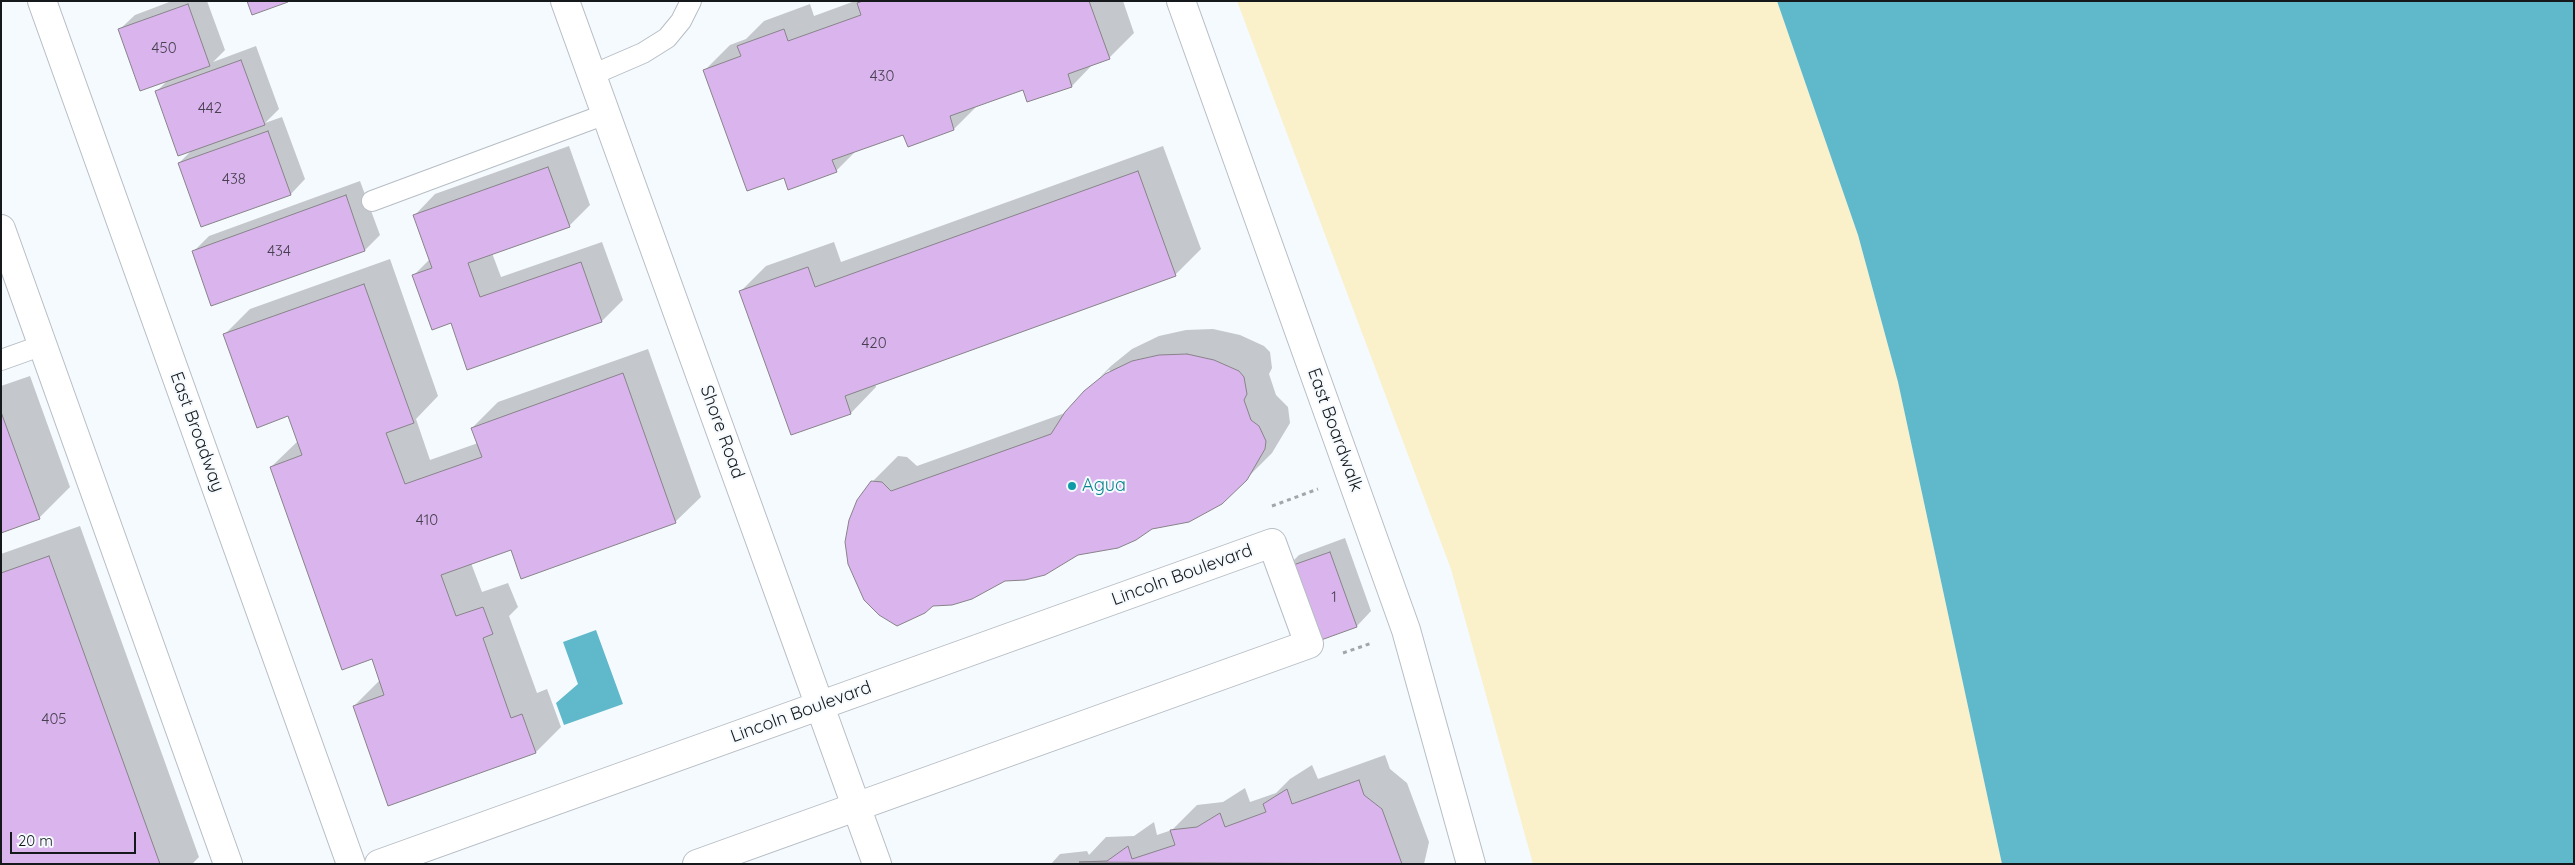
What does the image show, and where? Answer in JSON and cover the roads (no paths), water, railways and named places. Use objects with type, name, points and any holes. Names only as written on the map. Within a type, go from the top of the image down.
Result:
[{"type":"street","name":"East Broadway","points":[[42,1],[351,864]]},
{"type":"street","name":"Shore Road","points":[[565,1],[877,864]]},
{"type":"street","name":"East Boardwalk","points":[[1181,1],[1406,630],[1471,864]]},
{"type":"street","points":[[1,229],[228,864]]},
{"type":"street","name":"Lincoln Boulevard","points":[[379,864],[1272,543],[1309,644],[697,864]]},
{"type":"lane","points":[[592,75],[643,53],[667,38],[681,21],[691,1]]},
{"type":"lane","points":[[372,201],[606,114]]},
{"type":"lane","points":[[1,360],[43,346]]},
{"type":"water","points":[[1777,1],[2574,1],[2574,864],[2002,864],[1898,382],[1858,235]]},
{"type":"water","points":[[596,630],[623,704],[564,725],[556,703],[578,684],[563,642]]},
{"type":"place","name":"Agua","points":[[1072,486]]}]
